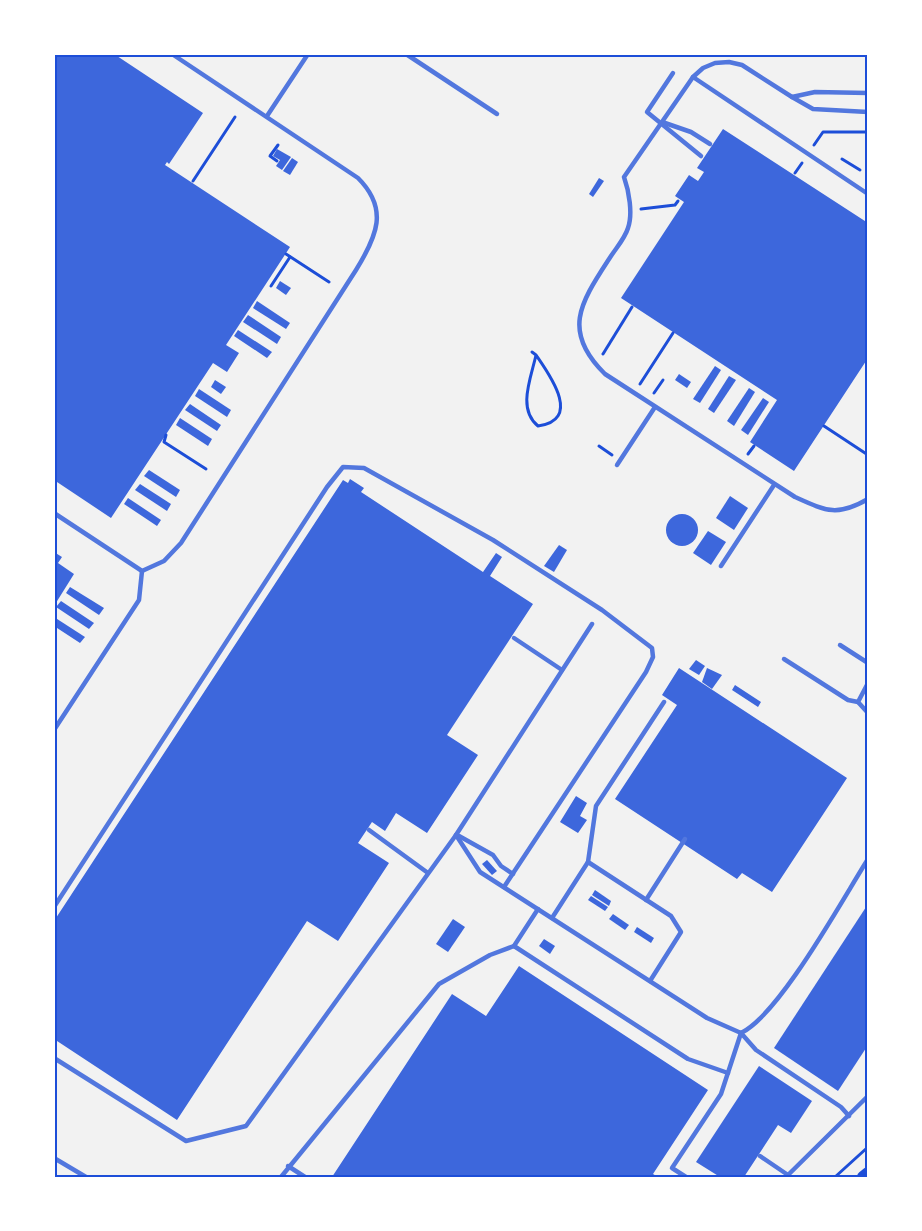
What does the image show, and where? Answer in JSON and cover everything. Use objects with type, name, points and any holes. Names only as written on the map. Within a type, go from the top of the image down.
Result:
[{"type":"main road","points":[[863,1177],[868,1173]]},
{"type":"lane","points":[[142,571],[164,561],[181,543],[361,262],[377,224],[376,205],[370,190],[333,159],[172,54]]},
{"type":"lane","points":[[267,116],[308,54]]},
{"type":"lane","points":[[406,54],[497,114]]},
{"type":"lane","points":[[868,112],[813,109],[742,65],[729,62],[716,63],[693,77],[624,177],[630,211],[629,227],[587,295],[578,328],[583,347],[595,364],[620,384],[774,485],[828,511],[850,509],[868,499]]},
{"type":"lane","points":[[673,73],[647,112],[663,122],[691,132],[710,144]]},
{"type":"lane","points":[[693,77],[868,194]]},
{"type":"lane","points":[[792,97],[815,92],[868,93]]},
{"type":"lane","points":[[663,122],[684,144],[701,156]]},
{"type":"lane","points":[[617,465],[656,407]]},
{"type":"lane","points":[[54,907],[327,487],[343,467],[349,466],[364,468],[493,540],[602,610],[652,648],[653,657],[646,672],[504,887]]},
{"type":"lane","points":[[721,566],[774,485]]},
{"type":"lane","points":[[54,513],[142,571]]},
{"type":"lane","points":[[54,730],[140,600],[142,571]]},
{"type":"lane","points":[[54,1058],[186,1141],[246,1126],[456,835],[592,624]]},
{"type":"lane","points":[[514,638],[562,670]]},
{"type":"lane","points":[[840,645],[868,663]]},
{"type":"lane","points":[[784,659],[848,700],[858,702],[868,713]]},
{"type":"lane","points":[[858,702],[868,684]]},
{"type":"lane","points":[[552,918],[588,862],[596,806],[664,702]]},
{"type":"lane","points":[[369,830],[428,873]]},
{"type":"lane","points":[[456,835],[493,855],[501,866],[513,874]]},
{"type":"lane","points":[[456,835],[480,872],[707,1018],[741,1033],[756,1050],[841,1107],[849,1116]]},
{"type":"lane","points":[[646,900],[685,839]]},
{"type":"lane","points":[[686,1177],[672,1168],[721,1094],[741,1033],[752,1027],[777,1001],[868,859]]},
{"type":"lane","points":[[588,862],[670,916],[681,932],[650,981]]},
{"type":"lane","points":[[281,1177],[439,984],[490,955],[514,946],[538,909]]},
{"type":"lane","points":[[514,946],[688,1059],[728,1073]]},
{"type":"lane","points":[[760,1156],[787,1176],[868,1096]]},
{"type":"lane","points":[[54,1158],[87,1177]]},
{"type":"lane","points":[[288,1166],[305,1177]]},
{"type":"path","points":[[194,181],[235,117]]},
{"type":"path","points":[[795,173],[823,132],[868,132]]},
{"type":"path","points":[[277,161],[270,156],[278,145]]},
{"type":"path","points":[[842,159],[860,170]]},
{"type":"path","points":[[641,209],[675,206],[678,201]]},
{"type":"path","points":[[286,254],[329,282]]},
{"type":"path","points":[[272,286],[290,257]]},
{"type":"path","points":[[603,354],[632,307]]},
{"type":"path","points":[[639,386],[673,333]]},
{"type":"path","points":[[534,354],[560,393],[560,408],[548,425],[538,426],[530,419],[527,409],[527,393],[534,354]]},
{"type":"path","points":[[653,395],[663,380]]},
{"type":"path","points":[[824,426],[868,455]]},
{"type":"path","points":[[166,435],[164,442],[206,469]]},
{"type":"path","points":[[599,446],[620,460]]},
{"type":"path","points":[[747,456],[754,446]]},
{"type":"path","points":[[835,1177],[868,1147]]},
{"type":"building","points":[[54,54],[114,54],[203,113],[169,164],[167,162],[165,165],[290,247],[226,345],[239,353],[227,372],[213,363],[111,518],[54,480]]},
{"type":"building","points":[[723,129],[868,223],[868,358],[794,471],[750,442],[777,400],[621,298],[684,202],[675,196],[689,175],[698,181],[704,172],[697,168]]},
{"type":"building","points":[[277,149],[291,157],[282,170],[276,166],[280,160],[273,156]]},
{"type":"building","points":[[292,158],[298,162],[290,175],[283,171]]},
{"type":"building","points":[[599,178],[604,181],[593,197],[589,194]]},
{"type":"building","points":[[280,281],[291,288],[286,295],[276,288]]},
{"type":"building","points":[[257,301],[290,323],[286,329],[253,308]]},
{"type":"building","points":[[248,315],[281,337],[277,344],[243,322]]},
{"type":"building","points":[[238,330],[272,352],[267,358],[234,336]]},
{"type":"building","points":[[715,366],[721,370],[700,403],[693,399]]},
{"type":"building","points":[[679,374],[691,382],[687,388],[675,380]]},
{"type":"building","points":[[729,376],[736,380],[714,413],[708,409]]},
{"type":"building","points":[[215,380],[226,387],[221,394],[211,387]]},
{"type":"building","points":[[749,388],[755,392],[734,426],[727,421]]},
{"type":"building","points":[[199,389],[231,410],[227,417],[195,396]]},
{"type":"building","points":[[763,398],[769,402],[748,435],[741,430]]},
{"type":"building","points":[[190,404],[221,425],[217,431],[185,410]]},
{"type":"building","points":[[180,418],[212,439],[208,446],[176,425]]},
{"type":"building","points":[[149,470],[180,490],[176,497],[144,476]]},
{"type":"building","points":[[350,479],[364,488],[361,492],[483,572],[496,553],[502,557],[490,576],[533,604],[447,735],[478,755],[427,833],[396,813],[385,831],[372,822],[358,843],[389,863],[338,941],[307,921],[177,1120],[54,1039],[54,921],[343,480],[348,483]]},
{"type":"building","points":[[140,484],[171,504],[167,511],[135,490]]},
{"type":"building","points":[[730,496],[748,508],[734,530],[716,518]]},
{"type":"building","points":[[128,498],[161,520],[157,526],[124,504]]},
{"type":"building","points":[[682,514],[693,519],[698,530],[693,541],[682,546],[671,541],[666,530],[671,519]]},
{"type":"building","points":[[708,531],[726,542],[711,565],[693,553]]},
{"type":"building","points":[[559,545],[567,550],[554,572],[544,566]]},
{"type":"building","points":[[54,552],[62,557],[58,563],[74,574],[54,606]]},
{"type":"building","points":[[70,587],[104,608],[99,615],[66,593]]},
{"type":"building","points":[[61,601],[94,623],[89,629],[56,607]]},
{"type":"building","points":[[54,617],[85,637],[80,643],[54,626]]},
{"type":"building","points":[[696,660],[705,666],[699,675],[689,669]]},
{"type":"building","points":[[679,668],[847,778],[772,892],[742,873],[737,879],[615,799],[677,705],[662,695]]},
{"type":"building","points":[[707,668],[722,675],[712,689],[702,682]]},
{"type":"building","points":[[735,685],[761,702],[758,707],[732,690]]},
{"type":"building","points":[[576,796],[587,803],[580,816],[587,820],[578,833],[560,822]]},
{"type":"building","points":[[487,860],[497,871],[492,875],[482,864]]},
{"type":"building","points":[[595,890],[611,901],[609,906],[592,895]]},
{"type":"building","points":[[591,896],[608,907],[605,911],[588,900]]},
{"type":"building","points":[[868,904],[868,1045],[838,1091],[774,1048]]},
{"type":"building","points":[[613,914],[629,925],[625,930],[609,919]]},
{"type":"building","points":[[453,919],[465,927],[448,952],[436,944]]},
{"type":"building","points":[[637,927],[654,938],[651,943],[634,932]]},
{"type":"building","points":[[544,939],[555,946],[550,954],[539,946]]},
{"type":"building","points":[[519,966],[708,1090],[653,1174],[658,1177],[332,1177],[452,994],[486,1016]]},
{"type":"building","points":[[759,1066],[812,1101],[791,1133],[778,1125],[744,1177],[720,1177],[696,1162]]}]
